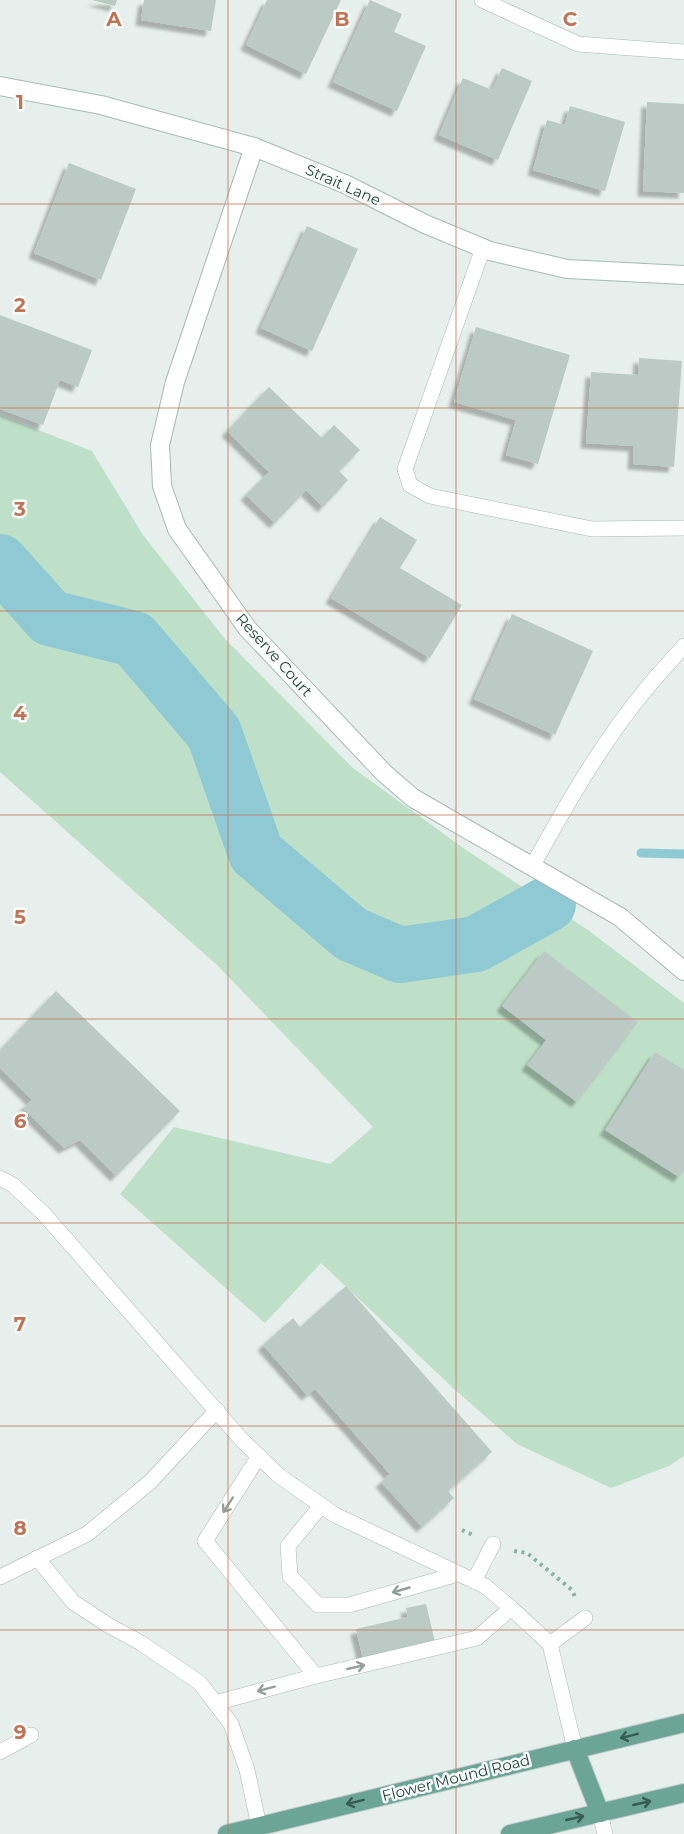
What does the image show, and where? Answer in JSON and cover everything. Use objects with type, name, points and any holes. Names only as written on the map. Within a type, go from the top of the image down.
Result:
[{"type":"main road","name":"Flower Mound Road","points":[[227,1834],[684,1723]]},
{"type":"main road","points":[[575,1749],[600,1813]]},
{"type":"main road","points":[[510,1834],[684,1793]]},
{"type":"street","name":"Strait Lane","points":[[0,86],[101,105],[254,147],[345,184],[425,224],[483,248],[567,269],[684,275]]},
{"type":"street","name":"Reserve Court","points":[[254,147],[175,382],[160,445],[162,486],[177,529],[247,628],[384,773],[413,798],[620,917],[684,970]]},
{"type":"lane","points":[[482,0],[578,44],[684,52]]},
{"type":"lane","points":[[483,248],[405,469],[410,485],[430,496],[592,529],[684,528]]},
{"type":"lane","points":[[532,867],[562,812],[609,739],[646,688],[684,646]]},
{"type":"lane","points":[[0,1178],[13,1185],[44,1214],[217,1410],[278,1475],[335,1515],[485,1586],[550,1644],[575,1749]]},
{"type":"lane","points":[[0,1577],[87,1534],[150,1482],[217,1410]]},
{"type":"lane","points":[[259,1456],[205,1541],[316,1676]]},
{"type":"lane","points":[[321,1506],[288,1546],[290,1576],[318,1605],[349,1605],[458,1574]]},
{"type":"lane","points":[[474,1581],[493,1544]]},
{"type":"lane","points":[[37,1558],[73,1602],[141,1643],[200,1683],[231,1724],[247,1770],[259,1826]]},
{"type":"lane","points":[[215,1703],[316,1676],[477,1638],[511,1608]]},
{"type":"lane","points":[[550,1644],[583,1619]]},
{"type":"lane","points":[[0,1752],[31,1736]]},
{"type":"lane","points":[[600,1813],[604,1834]]},
{"type":"path","points":[[462,1530],[493,1544],[527,1554],[572,1590],[583,1619]]},
{"type":"green space","points":[[0,415],[92,451],[143,535],[225,639],[353,768],[466,850],[588,930],[684,1003],[684,1456],[669,1466],[611,1488],[517,1444],[453,1388],[321,1263],[265,1323],[120,1194],[174,1127],[330,1164],[373,1127],[218,966],[0,772]]},
{"type":"building","points":[[92,0],[117,0],[115,6]]},
{"type":"building","points":[[144,0],[216,0],[211,31],[141,20]]},
{"type":"building","points":[[267,0],[341,0],[306,74],[246,45]]},
{"type":"building","points":[[370,0],[402,14],[394,32],[426,46],[397,111],[333,82]]},
{"type":"building","points":[[502,68],[532,81],[498,160],[439,135],[463,78],[492,90]]},
{"type":"building","points":[[647,102],[684,104],[684,193],[643,191]]},
{"type":"building","points":[[570,106],[625,122],[605,191],[533,170],[547,120],[565,125]]},
{"type":"building","points":[[69,163],[136,189],[101,280],[34,253]]},
{"type":"building","points":[[307,226],[358,249],[312,351],[261,328]]},
{"type":"building","points":[[0,315],[92,350],[78,387],[60,380],[43,425],[0,409]]},
{"type":"building","points":[[476,327],[570,355],[538,464],[506,455],[516,420],[454,402]]},
{"type":"building","points":[[639,358],[682,361],[674,467],[633,464],[634,446],[586,443],[591,372],[638,375]]},
{"type":"building","points":[[269,387],[322,438],[334,425],[360,450],[339,471],[348,480],[323,507],[306,490],[275,523],[246,495],[269,472],[227,431]]},
{"type":"building","points":[[380,517],[417,540],[400,568],[462,605],[430,658],[331,598]]},
{"type":"building","points":[[512,614],[593,651],[555,735],[474,699]]},
{"type":"building","points":[[544,951],[638,1022],[577,1102],[527,1065],[546,1040],[502,1006]]},
{"type":"building","points":[[56,991],[180,1111],[116,1176],[80,1140],[64,1148],[23,1108],[32,1100],[0,1068],[0,1050]]},
{"type":"building","points":[[655,1052],[684,1070],[684,1170],[679,1177],[605,1130]]},
{"type":"building","points":[[346,1286],[492,1452],[448,1491],[454,1498],[422,1527],[381,1482],[390,1474],[315,1389],[307,1395],[263,1345],[293,1318],[300,1327]]},
{"type":"building","points":[[426,1604],[435,1642],[363,1659],[356,1629],[408,1617],[406,1608]]},
{"type":"waterway","points":[[0,562],[50,618],[134,639],[214,733],[256,853],[351,934],[400,955],[476,944],[548,904]]},
{"type":"waterway","points":[[641,853],[684,854]]}]
